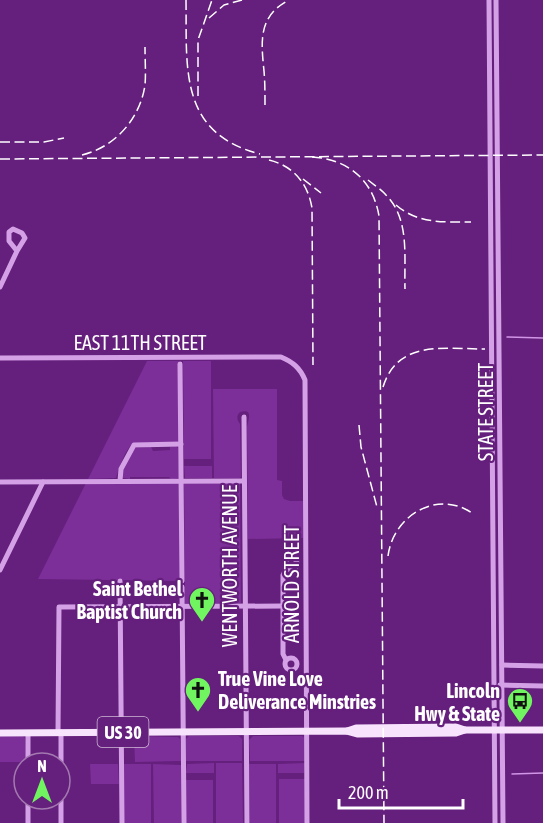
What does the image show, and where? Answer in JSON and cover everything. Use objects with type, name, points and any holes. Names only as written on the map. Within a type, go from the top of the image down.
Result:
[{"type":"main road","name":"US 30","points":[[0,733],[346,731],[366,734],[543,730]]},
{"type":"street","name":"STATE STREET","points":[[489,0],[495,685],[503,823]]},
{"type":"street","name":"STATE STREET","points":[[495,823],[502,685],[496,0]]},
{"type":"street","points":[[0,287],[17,250]]},
{"type":"street","name":"EAST 11TH STREET","points":[[0,358],[281,357]]},
{"type":"street","name":"ARNOLD STREET","points":[[281,357],[292,362],[300,370],[305,380],[307,823]]},
{"type":"street","points":[[180,364],[184,823]]},
{"type":"street","name":"WENTWORTH AVENUE","points":[[244,417],[247,823]]},
{"type":"street","points":[[120,481],[121,467],[134,445],[181,444]]},
{"type":"street","points":[[0,482],[244,481]]},
{"type":"street","points":[[0,570],[43,482]]},
{"type":"street","points":[[286,569],[283,574],[283,654],[286,660]]},
{"type":"street","points":[[120,581],[122,823]]},
{"type":"street","points":[[61,823],[59,607],[283,606]]},
{"type":"street","points":[[502,665],[543,666]]},
{"type":"street","points":[[495,685],[543,686]]},
{"type":"street","points":[[28,733],[28,751]]},
{"type":"shaded area","points":[[147,361],[179,361],[179,441],[133,443],[125,455],[116,478],[88,479]]},
{"type":"shaded area","points":[[183,361],[211,361],[211,459],[184,459]]},
{"type":"shaded area","points":[[213,389],[277,389],[277,480],[282,481],[284,499],[303,501],[303,538],[248,539],[247,427],[249,413],[240,412],[237,416],[240,424],[241,477],[214,478]]},
{"type":"shaded area","points":[[151,447],[153,451],[170,450],[170,447],[178,448],[179,478],[123,478],[123,469],[134,448]]},
{"type":"shaded area","points":[[184,466],[212,466],[212,478],[185,478]]},
{"type":"shaded area","points":[[86,483],[179,483],[180,581],[38,579]]},
{"type":"shaded area","points":[[240,483],[241,603],[185,604],[184,484]]},
{"type":"shaded area","points":[[0,736],[23,736],[26,751],[12,751],[12,762],[0,762]]},
{"type":"shaded area","points":[[134,736],[178,737],[181,761],[135,762]]},
{"type":"shaded area","points":[[189,736],[239,736],[242,739],[242,761],[186,761],[186,739]]},
{"type":"shaded area","points":[[253,736],[302,736],[304,737],[305,761],[250,761],[249,740]]},
{"type":"shaded area","points":[[214,763],[214,773],[186,773],[187,764]]},
{"type":"shaded area","points":[[216,763],[242,763],[243,823],[216,823]]},
{"type":"shaded area","points":[[305,763],[304,773],[278,773],[278,764]]},
{"type":"shaded area","points":[[90,764],[118,764],[119,784],[91,784]]},
{"type":"shaded area","points":[[124,764],[151,764],[151,823],[124,823]]},
{"type":"shaded area","points":[[153,764],[181,765],[181,823],[154,823]]},
{"type":"shaded area","points":[[249,764],[276,764],[276,823],[250,823]]},
{"type":"shaded area","points":[[279,779],[305,779],[305,823],[279,823]]},
{"type":"shaded area","points":[[186,780],[213,780],[213,823],[186,823]]},
{"type":"waterway","points":[[507,337],[543,338]]},
{"type":"waterway","points":[[512,774],[543,773]]},
{"type":"railway","points":[[186,0],[188,73],[201,114],[214,130],[233,144],[260,154]]},
{"type":"railway","points":[[198,96],[198,40],[212,0]]},
{"type":"railway","points":[[209,18],[224,5],[242,0]]},
{"type":"railway","points":[[265,105],[262,50],[264,30],[272,14],[289,0]]},
{"type":"railway","points":[[82,155],[105,145],[124,130],[132,120],[145,85],[145,47]]},
{"type":"railway","points":[[0,142],[44,142],[64,138]]},
{"type":"railway","points":[[0,159],[543,155]]},
{"type":"railway","points":[[312,157],[337,162],[357,174],[371,192],[379,216],[384,823]]},
{"type":"railway","points":[[269,160],[293,171],[307,191],[312,208],[313,365]]},
{"type":"railway","points":[[303,179],[321,193]]},
{"type":"railway","points":[[368,180],[386,195],[399,215],[404,239],[405,289]]},
{"type":"railway","points":[[396,205],[422,219],[441,222],[471,222]]},
{"type":"railway","points":[[383,387],[390,372],[400,361],[411,354],[439,348],[485,349]]},
{"type":"railway","points":[[359,425],[361,447],[377,507]]},
{"type":"railway","points":[[388,556],[398,529],[408,518],[419,511],[445,504],[459,506],[472,513]]},
{"type":"place","name":"Saint Bethel Baptist Church","points":[[202,623]]},
{"type":"place","name":"True Vine Love Deliverance Minstries","points":[[198,713]]},
{"type":"place","name":"Lincoln Hwy & State","points":[[520,724]]}]
